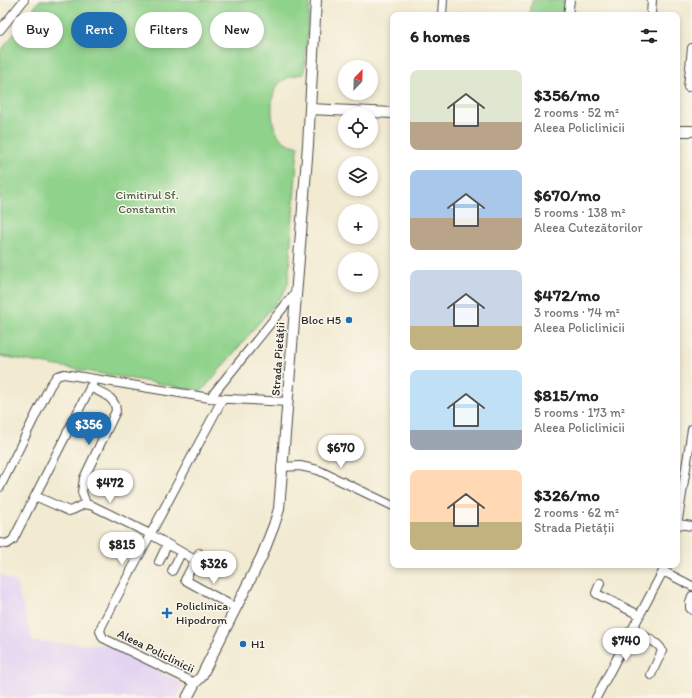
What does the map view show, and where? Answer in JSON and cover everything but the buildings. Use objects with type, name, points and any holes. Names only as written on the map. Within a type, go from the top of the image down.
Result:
[{"type":"street","points":[[0,30],[24,0]]},
{"type":"street","name":"Strada Pietății","points":[[187,698],[195,683],[201,677],[262,556],[279,509],[281,467],[288,402],[310,108],[316,0]]},
{"type":"street","points":[[442,12],[443,0]]},
{"type":"street","points":[[568,12],[570,0]]},
{"type":"street","points":[[651,12],[652,0]]},
{"type":"street","points":[[688,87],[692,48]]},
{"type":"street","points":[[310,108],[390,113]]},
{"type":"street","points":[[680,130],[692,131]]},
{"type":"street","points":[[210,398],[295,293]]},
{"type":"street","points":[[0,487],[53,380],[64,374],[92,383],[222,400],[288,402]]},
{"type":"street","points":[[0,543],[7,544],[13,540],[92,383]]},
{"type":"street","points":[[86,504],[82,492],[84,478],[116,411],[115,404],[112,399],[92,383]]},
{"type":"street","name":"Aleea Policlinicii","points":[[195,683],[102,638],[101,634],[102,625],[222,400]]},
{"type":"street","points":[[680,506],[692,429]]},
{"type":"street","points":[[281,467],[300,466],[318,470],[390,505]]},
{"type":"street","points":[[35,496],[69,511],[86,504],[150,534],[181,553],[197,556],[185,580],[236,608]]},
{"type":"street","points":[[680,525],[692,526]]},
{"type":"street","points":[[159,562],[167,545]]},
{"type":"street","points":[[172,570],[181,553]]},
{"type":"street","points":[[596,698],[664,568],[692,586]]},
{"type":"street","points":[[600,583],[597,594],[639,615]]},
{"type":"street","points":[[692,596],[690,602],[690,608],[692,610]]},
{"type":"street","points":[[631,630],[661,647],[662,651],[651,675]]},
{"type":"shaded area","points":[[0,574],[16,583],[33,642],[107,645],[183,684],[176,698],[0,698]]},
{"type":"green space","name":"Cimitirul Sf. Constantin","points":[[40,0],[310,0],[304,74],[290,77],[281,82],[275,90],[272,105],[276,132],[285,141],[298,146],[288,284],[283,294],[202,391],[0,356],[0,52],[12,36],[12,48],[63,48],[63,12],[31,12]]},
{"type":"green space","points":[[532,0],[564,0],[563,12],[530,12]]},
{"type":"place","name":"Bloc H5","points":[[349,320]]},
{"type":"place","name":"Policlinica Hipodrom","points":[[167,613]]},
{"type":"place","name":"H1","points":[[243,644]]}]
